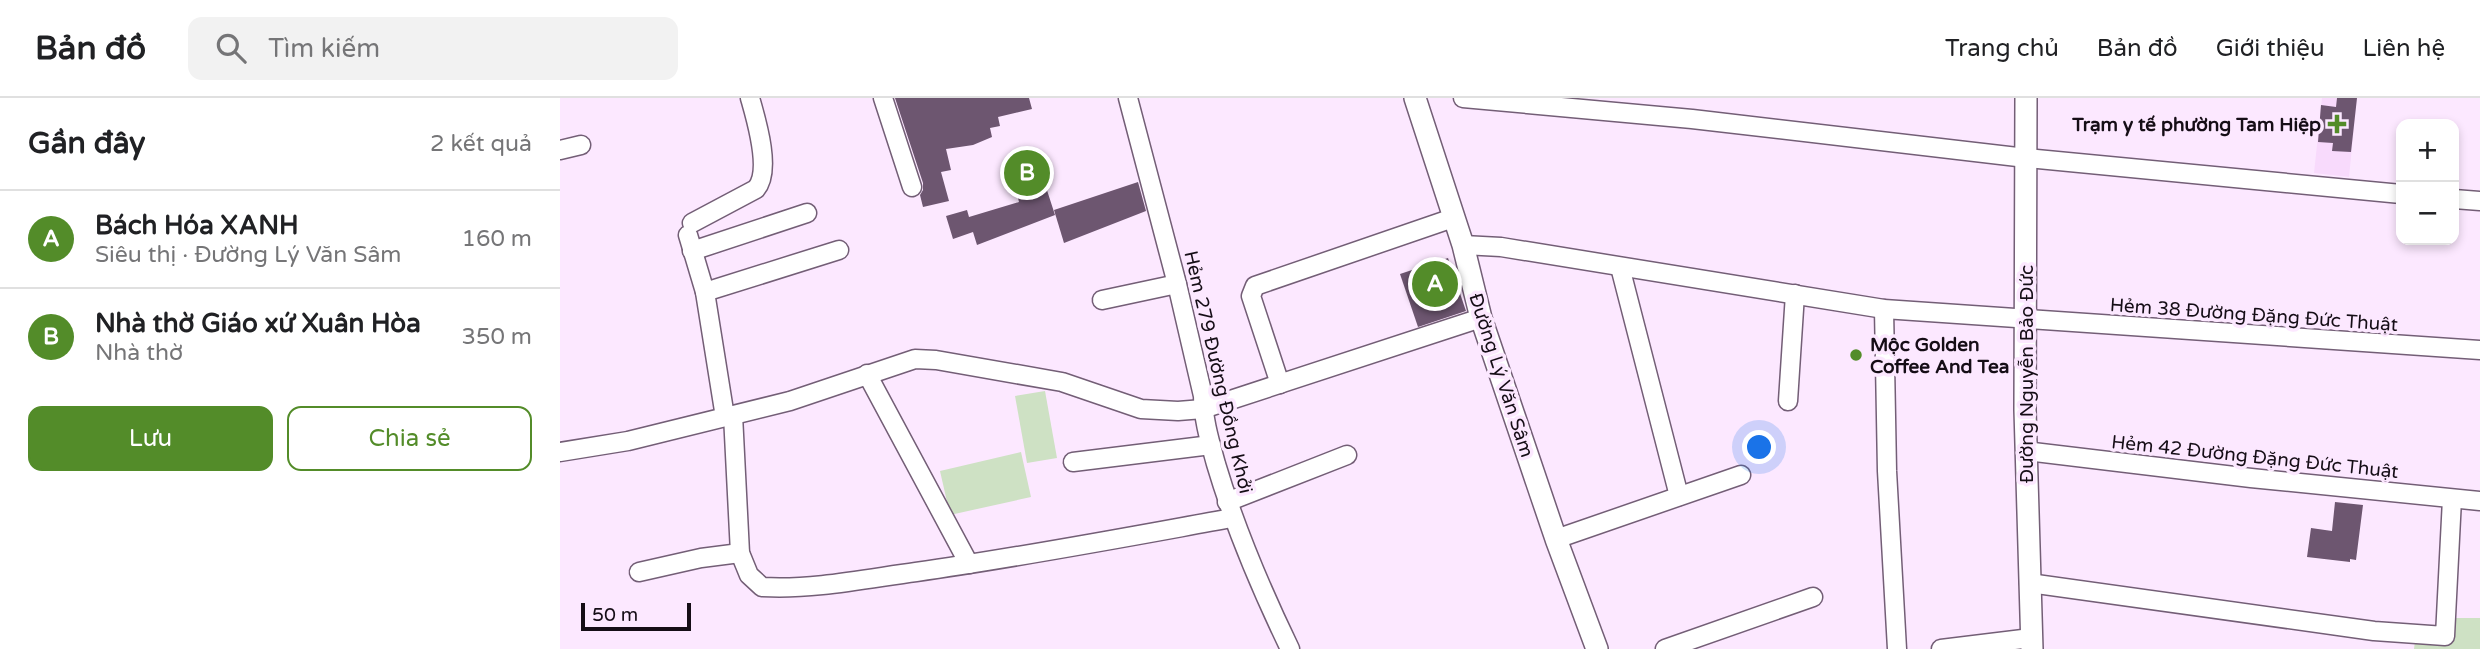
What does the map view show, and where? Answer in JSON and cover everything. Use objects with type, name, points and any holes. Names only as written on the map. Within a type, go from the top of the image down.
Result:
[{"type":"street","points":[[691,236],[761,184],[761,144],[750,98]]},
{"type":"street","points":[[883,98],[912,187]]},
{"type":"street","name":"Hẻm 279 Đường Đồng Khởi","points":[[1128,98],[1177,284],[1203,396],[1211,445],[1230,510],[1290,649]]},
{"type":"street","name":"Đường Lý Văn Sâm","points":[[1415,98],[1463,245],[1482,318],[1556,538],[1597,649]]},
{"type":"street","points":[[1463,98],[1692,119],[2026,158],[2396,194]]},
{"type":"street","name":"Đường Nguyễn Bảo Đức","points":[[2026,98],[2026,451],[2031,644]]},
{"type":"street","points":[[560,150],[581,145]]},
{"type":"street","points":[[2459,199],[2480,201]]},
{"type":"street","points":[[691,236],[807,212]]},
{"type":"street","points":[[1280,384],[1251,296],[1255,286],[1453,218]]},
{"type":"street","points":[[691,236],[705,292],[729,416],[740,553],[749,575],[761,587],[835,584],[969,564],[1230,510],[1348,455]]},
{"type":"street","name":"Hẻm 38 Đường Đặng Đức Thuật","points":[[1463,245],[1501,247],[1884,309],[2480,350]]},
{"type":"street","points":[[705,292],[839,250]]},
{"type":"street","points":[[1620,267],[1679,496]]},
{"type":"street","points":[[1102,300],[1177,284]]},
{"type":"street","points":[[1788,401],[1795,294]]},
{"type":"street","points":[[1884,309],[1888,471],[1897,649]]},
{"type":"street","points":[[560,452],[628,441],[790,401],[915,359],[936,360],[1062,382],[1141,409],[1203,409],[1482,318]]},
{"type":"street","points":[[867,374],[969,564]]},
{"type":"street","points":[[1073,462],[1211,445]]},
{"type":"street","name":"Hẻm 42 Đường Đặng Đức Thuật","points":[[2026,451],[2480,501]]},
{"type":"street","points":[[1556,538],[1741,475]]},
{"type":"street","points":[[2029,583],[2374,631],[2445,636],[2452,499]]},
{"type":"street","points":[[639,572],[701,558],[740,553]]},
{"type":"street","points":[[1665,649],[1813,597]]},
{"type":"street","points":[[1941,649],[2031,644]]},
{"type":"shaded area","name":"Trạm y tế phường Tam Hiệp","points":[[2322,98],[2357,98],[2349,177],[2314,173]]},
{"type":"green space","points":[[1045,391],[1057,458],[1027,463],[1015,396]]},
{"type":"green space","points":[[1021,452],[1031,497],[950,515],[940,471]]},
{"type":"green space","points":[[2455,618],[2480,618],[2480,649],[2414,649],[2415,641],[2452,643]]},
{"type":"building","points":[[895,98],[1029,98],[1032,109],[998,117],[1000,126],[990,128],[992,137],[973,145],[946,149],[951,170],[941,172],[949,201],[923,207],[920,195],[923,183]]},
{"type":"building","points":[[2337,98],[2357,98],[2351,152],[2332,151],[2333,143],[2318,142],[2321,105],[2336,107]]},
{"type":"building","points":[[1044,181],[1055,215],[977,245],[973,232],[953,239],[946,216],[967,210],[969,217],[1019,202],[1016,190]]},
{"type":"building","points":[[1138,182],[1146,211],[1064,243],[1054,210]]},
{"type":"building","points":[[1448,258],[1466,311],[1418,327],[1400,274]]},
{"type":"building","points":[[2335,502],[2363,505],[2356,560],[2350,559],[2350,562],[2307,557],[2311,528],[2332,531]]},
{"type":"place","name":"Trạm y tế phường Tam Hiệp","points":[[2337,124]]},
{"type":"place","name":"Nhà thờ Giáo xứ Xuân Hòa","points":[[1027,173]]},
{"type":"place","name":"Bách Hóa XANH","points":[[1435,284]]},
{"type":"place","name":"Mộc Golden Coffee And Tea","points":[[1856,355]]}]
